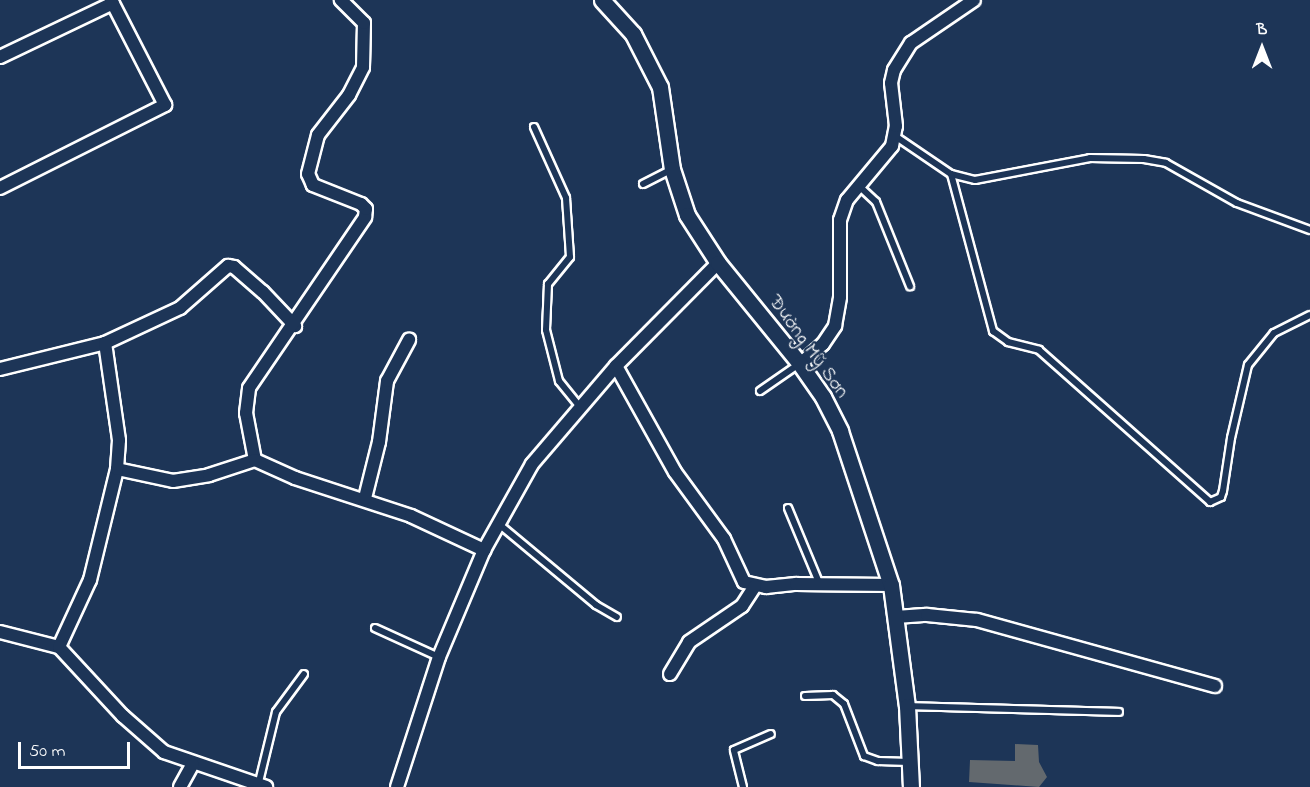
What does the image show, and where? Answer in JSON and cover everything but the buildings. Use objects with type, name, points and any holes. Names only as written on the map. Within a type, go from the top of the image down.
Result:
[{"type":"street","points":[[255,460],[246,413],[249,388],[294,326],[365,217],[366,209],[361,204],[313,185],[308,174],[318,135],[354,87],[363,67],[364,23],[341,0]]},
{"type":"street","name":"Đường Mỹ Sơn","points":[[602,0],[633,34],[649,58],[660,87],[672,169],[687,215],[718,262],[800,364],[823,397],[840,431],[891,585],[907,706],[911,787]]},
{"type":"street","points":[[800,364],[823,344],[835,326],[840,297],[840,220],[847,200],[886,154],[895,136],[891,82],[901,57],[924,33],[974,0]]},
{"type":"street","points":[[0,57],[112,2],[165,105],[0,188]]},
{"type":"street","points":[[396,787],[439,657],[484,550],[532,464],[616,366],[718,262]]},
{"type":"street","points":[[0,369],[105,343],[180,308],[228,266],[234,267],[263,292],[294,326]]},
{"type":"street","points":[[365,498],[379,442],[387,381],[409,340]]},
{"type":"street","points":[[59,647],[90,580],[117,469],[119,440],[105,343]]},
{"type":"street","points":[[616,366],[675,472],[724,539],[738,576],[755,586],[891,585]]},
{"type":"street","points":[[117,469],[188,480],[255,460],[294,478],[365,498],[484,550]]},
{"type":"street","points":[[670,674],[689,642],[742,606],[755,586]]},
{"type":"street","points":[[896,617],[936,615],[977,620],[1215,687]]},
{"type":"street","points":[[0,632],[59,647],[145,738],[164,752],[260,786]]},
{"type":"street","points":[[180,787],[193,764]]},
{"type":"lane","points":[[534,127],[566,198],[570,257],[548,284],[546,330],[559,381],[580,407]]},
{"type":"lane","points":[[895,136],[951,174],[987,180],[1090,158],[1144,159],[1183,170],[1237,203],[1310,230]]},
{"type":"lane","points":[[643,184],[672,169]]},
{"type":"lane","points":[[951,174],[993,331],[1008,342],[1039,350],[1210,502],[1221,497],[1223,491],[1231,438],[1248,365],[1274,333],[1310,315]]},
{"type":"lane","points":[[859,186],[876,202],[910,286]]},
{"type":"lane","points":[[760,391],[800,364]]},
{"type":"lane","points":[[788,508],[820,585]]},
{"type":"lane","points":[[500,525],[596,605],[617,617]]},
{"type":"lane","points":[[375,628],[439,657]]},
{"type":"lane","points":[[260,786],[276,712],[304,674]]},
{"type":"lane","points":[[805,696],[833,696],[844,704],[864,756],[878,760],[910,762]]},
{"type":"lane","points":[[907,706],[1119,712]]},
{"type":"lane","points":[[743,787],[734,750],[771,734]]}]
